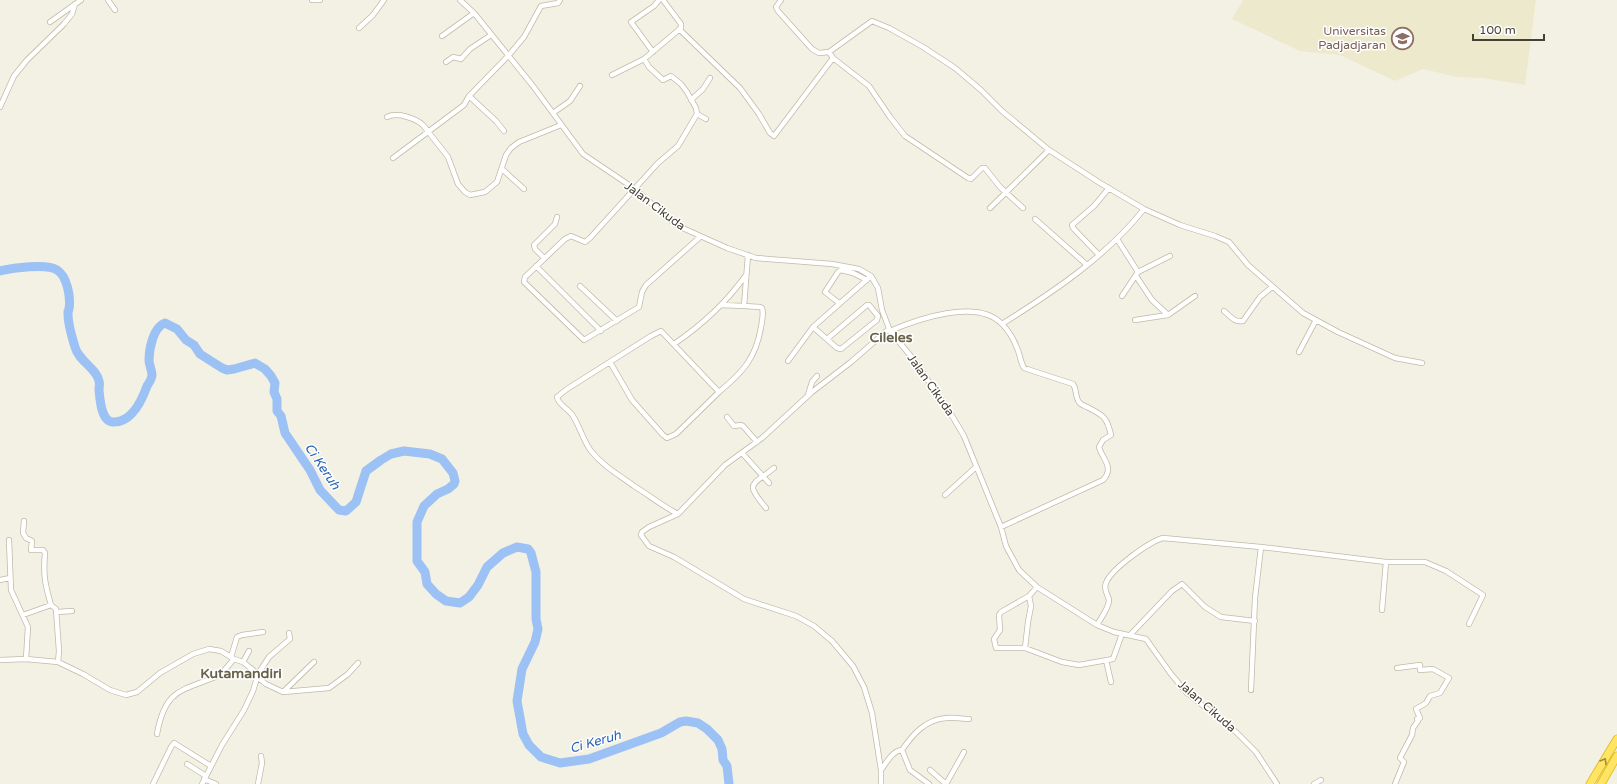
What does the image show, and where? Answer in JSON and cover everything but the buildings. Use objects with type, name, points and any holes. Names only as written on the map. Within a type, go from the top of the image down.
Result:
[{"type":"highway","points":[[1590,784],[1617,739]]},
{"type":"highway","points":[[1600,784],[1617,756]]},
{"type":"street","points":[[50,22],[81,0]]},
{"type":"street","points":[[108,0],[115,10]]},
{"type":"street","points":[[312,0],[320,0]]},
{"type":"street","points":[[359,28],[373,15],[384,0]]},
{"type":"street","name":"Jalan Cikuda","points":[[460,0],[474,14],[533,86],[586,157],[635,189],[676,225],[700,237],[748,255],[760,258],[832,264],[859,269],[871,276],[878,288],[882,310],[890,330],[914,360],[952,414],[964,436],[1001,527],[1006,546],[1017,567],[1024,576],[1037,587],[1097,625],[1122,634],[1146,639],[1168,670],[1187,693],[1231,728],[1256,752],[1277,784]]},
{"type":"street","points":[[393,158],[464,105],[469,96],[508,56],[524,37],[541,6],[558,2],[560,0]]},
{"type":"street","points":[[653,52],[631,22],[654,6],[659,0]]},
{"type":"street","points":[[612,74],[644,59],[681,28],[681,24],[663,0]]},
{"type":"street","points":[[781,0],[776,7],[782,16],[812,49],[819,53],[829,52],[872,21],[889,28],[923,47],[955,68],[981,90],[1002,111],[1049,150],[1144,209],[1180,225],[1224,239],[1248,265],[1303,313],[1395,358],[1422,363]]},
{"type":"street","points":[[0,107],[14,76],[67,20],[72,14],[75,4]]},
{"type":"street","points":[[442,36],[474,14]]},
{"type":"street","points":[[679,29],[740,88],[759,114],[770,133],[774,136],[833,58]]},
{"type":"street","points":[[446,62],[453,57],[461,59],[470,49],[491,35]]},
{"type":"street","points":[[829,52],[833,58],[869,86],[905,136],[968,178],[971,178],[982,168],[985,168],[1006,192],[1023,208]]},
{"type":"street","points":[[644,59],[649,67],[663,80],[671,76],[676,79],[684,88],[696,108],[697,114],[680,143],[658,163],[586,242],[582,242],[571,236],[568,237],[525,277],[525,284],[584,340],[639,307],[642,292],[646,285],[700,237]]},
{"type":"street","points":[[691,100],[703,89],[710,78]]},
{"type":"street","points":[[553,114],[570,102],[580,86]]},
{"type":"street","points":[[469,96],[496,121],[504,131]]},
{"type":"street","points":[[387,117],[396,114],[423,125],[448,157],[454,178],[465,192],[470,195],[485,192],[498,182],[508,152],[511,148],[519,142],[561,125]]},
{"type":"street","points":[[697,114],[706,119]]},
{"type":"street","points":[[990,208],[1049,150]]},
{"type":"street","points":[[502,169],[524,189]]},
{"type":"street","points":[[1099,255],[1072,228],[1072,225],[1094,206],[1109,188]]},
{"type":"street","points":[[1002,324],[1040,300],[1087,265],[1117,239],[1144,209]]},
{"type":"street","points":[[544,258],[535,249],[534,245],[555,224],[557,217]]},
{"type":"street","points":[[1035,219],[1087,265]]},
{"type":"street","points":[[1117,239],[1152,300],[1168,315]]},
{"type":"street","points":[[744,306],[748,255]]},
{"type":"street","points":[[1122,296],[1137,274],[1170,256]]},
{"type":"street","points":[[536,266],[600,330]]},
{"type":"street","points":[[839,303],[825,292],[838,272],[841,270],[846,270],[867,280]]},
{"type":"street","points":[[674,344],[696,329],[731,295],[746,275]]},
{"type":"street","points":[[788,361],[813,327],[871,276]]},
{"type":"street","points":[[580,286],[617,321]]},
{"type":"street","points":[[1224,311],[1236,321],[1243,321],[1260,297],[1272,287]]},
{"type":"street","points":[[1135,320],[1168,315],[1195,296]]},
{"type":"street","points":[[610,362],[632,400],[663,435],[667,438],[676,434],[719,392],[738,377],[746,367],[758,342],[762,308],[721,305]]},
{"type":"street","points":[[813,327],[827,339],[838,348],[841,349],[877,320],[878,316],[869,305],[866,305],[827,339]]},
{"type":"street","points":[[881,784],[882,770],[872,713],[864,687],[853,666],[832,641],[796,616],[744,599],[674,557],[649,546],[642,539],[642,532],[649,527],[678,514],[722,467],[757,442],[808,396],[890,330],[906,324],[941,315],[967,311],[982,313],[1002,324],[1017,349],[1024,368],[1074,384],[1078,402],[1102,414],[1112,435],[1103,440],[1098,447],[1108,463],[1108,473],[1103,480],[1001,527]]},
{"type":"street","points":[[1299,352],[1316,320]]},
{"type":"street","points":[[678,514],[662,506],[634,485],[622,479],[602,463],[585,442],[573,416],[557,400],[557,397],[659,332],[661,332],[674,344],[719,392]]},
{"type":"street","points":[[808,396],[812,382],[817,376]]},
{"type":"street","points":[[727,417],[734,426],[744,426],[757,442]]},
{"type":"street","points":[[742,453],[769,483]]},
{"type":"street","points":[[945,495],[976,467]]},
{"type":"street","points":[[766,508],[752,491],[755,482],[774,468]]},
{"type":"street","points":[[24,521],[23,533],[26,538],[32,542],[31,550],[44,551],[43,567],[45,579],[51,605],[57,612],[59,651],[58,662]]},
{"type":"street","points":[[1097,625],[1108,605],[1109,600],[1105,589],[1106,582],[1128,559],[1156,540],[1163,538],[1261,547],[1386,562],[1425,562],[1446,571],[1483,595],[1468,624]]},
{"type":"street","points":[[9,540],[11,590],[28,627],[26,659]]},
{"type":"street","points":[[1251,690],[1255,598],[1261,547]]},
{"type":"street","points":[[1382,610],[1386,562]]},
{"type":"street","points":[[0,580],[10,578]]},
{"type":"street","points":[[1130,635],[1172,591],[1182,584],[1205,607],[1221,617],[1255,621]]},
{"type":"street","points":[[1037,587],[1029,596],[1001,612],[999,615],[1000,630],[994,639],[996,648],[1025,648],[1062,662],[1079,665],[1113,659],[1122,634]]},
{"type":"street","points":[[1025,648],[1031,606],[1029,596]]},
{"type":"street","points":[[23,615],[51,605]]},
{"type":"street","points":[[57,612],[72,611]]},
{"type":"street","points":[[157,734],[160,718],[167,702],[171,698],[178,692],[222,673],[232,658],[237,637],[263,632]]},
{"type":"street","points":[[202,784],[244,710],[253,691],[257,676],[269,657],[290,639],[289,632]]},
{"type":"street","points":[[0,660],[26,659],[58,662],[83,674],[110,690],[126,695],[137,692],[160,674],[193,654],[209,649],[221,651],[232,658],[243,662],[266,684],[283,692],[329,688],[348,674],[358,664]]},
{"type":"street","points":[[243,662],[249,652]]},
{"type":"street","points":[[1106,660],[1111,682]]},
{"type":"street","points":[[283,692],[314,662]]},
{"type":"street","points":[[1395,784],[1404,762],[1400,758],[1412,735],[1413,728],[1418,721],[1417,719],[1420,718],[1416,709],[1426,703],[1430,696],[1440,693],[1449,678],[1433,669],[1420,670],[1420,665],[1397,668]]},
{"type":"street","points":[[882,770],[896,752],[902,750],[918,730],[933,722],[948,718],[969,719]]},
{"type":"street","points":[[153,784],[171,745],[174,743],[211,766]]},
{"type":"street","points":[[902,750],[910,770],[929,784]]},
{"type":"street","points":[[930,770],[946,784],[964,752]]},
{"type":"street","points":[[258,784],[262,762],[261,756]]},
{"type":"street","points":[[187,764],[205,778],[216,784]]},
{"type":"street","points":[[1314,784],[1321,780]]},
{"type":"shaded area","name":"Universitas Padjadjaran","points":[[1243,0],[1536,0],[1525,85],[1483,78],[1457,77],[1423,69],[1395,81],[1340,55],[1300,51],[1232,19]]},
{"type":"waterway","name":"Ci Keruh","points":[[0,271],[38,266],[57,270],[63,277],[68,287],[68,318],[75,347],[80,356],[98,377],[102,410],[106,419],[110,421],[120,421],[126,418],[139,404],[152,376],[149,364],[152,339],[157,329],[165,323],[177,329],[186,340],[194,345],[200,354],[222,368],[227,370],[234,369],[255,363],[265,369],[275,383],[274,392],[277,399],[277,411],[281,416],[285,433],[310,470],[320,490],[339,510],[346,511],[356,502],[366,471],[391,454],[404,451],[430,454],[442,459],[453,473],[455,481],[454,484],[448,489],[437,494],[424,506],[417,522],[417,561],[425,572],[427,584],[436,594],[446,601],[460,603],[469,597],[478,585],[487,567],[503,553],[517,547],[528,549],[531,553],[536,572],[536,619],[538,629],[535,642],[522,669],[517,701],[523,734],[529,745],[541,757],[560,763],[589,759],[661,733],[680,722],[686,721],[698,723],[707,729],[718,740],[722,749],[723,760],[727,766],[729,784]]},
{"type":"place","name":"Universitas Padjadjaran","points":[[1402,38]]},
{"type":"district","name":"Cileles","points":[[891,337]]},
{"type":"district","name":"Kutamandiri","points":[[241,673]]}]
